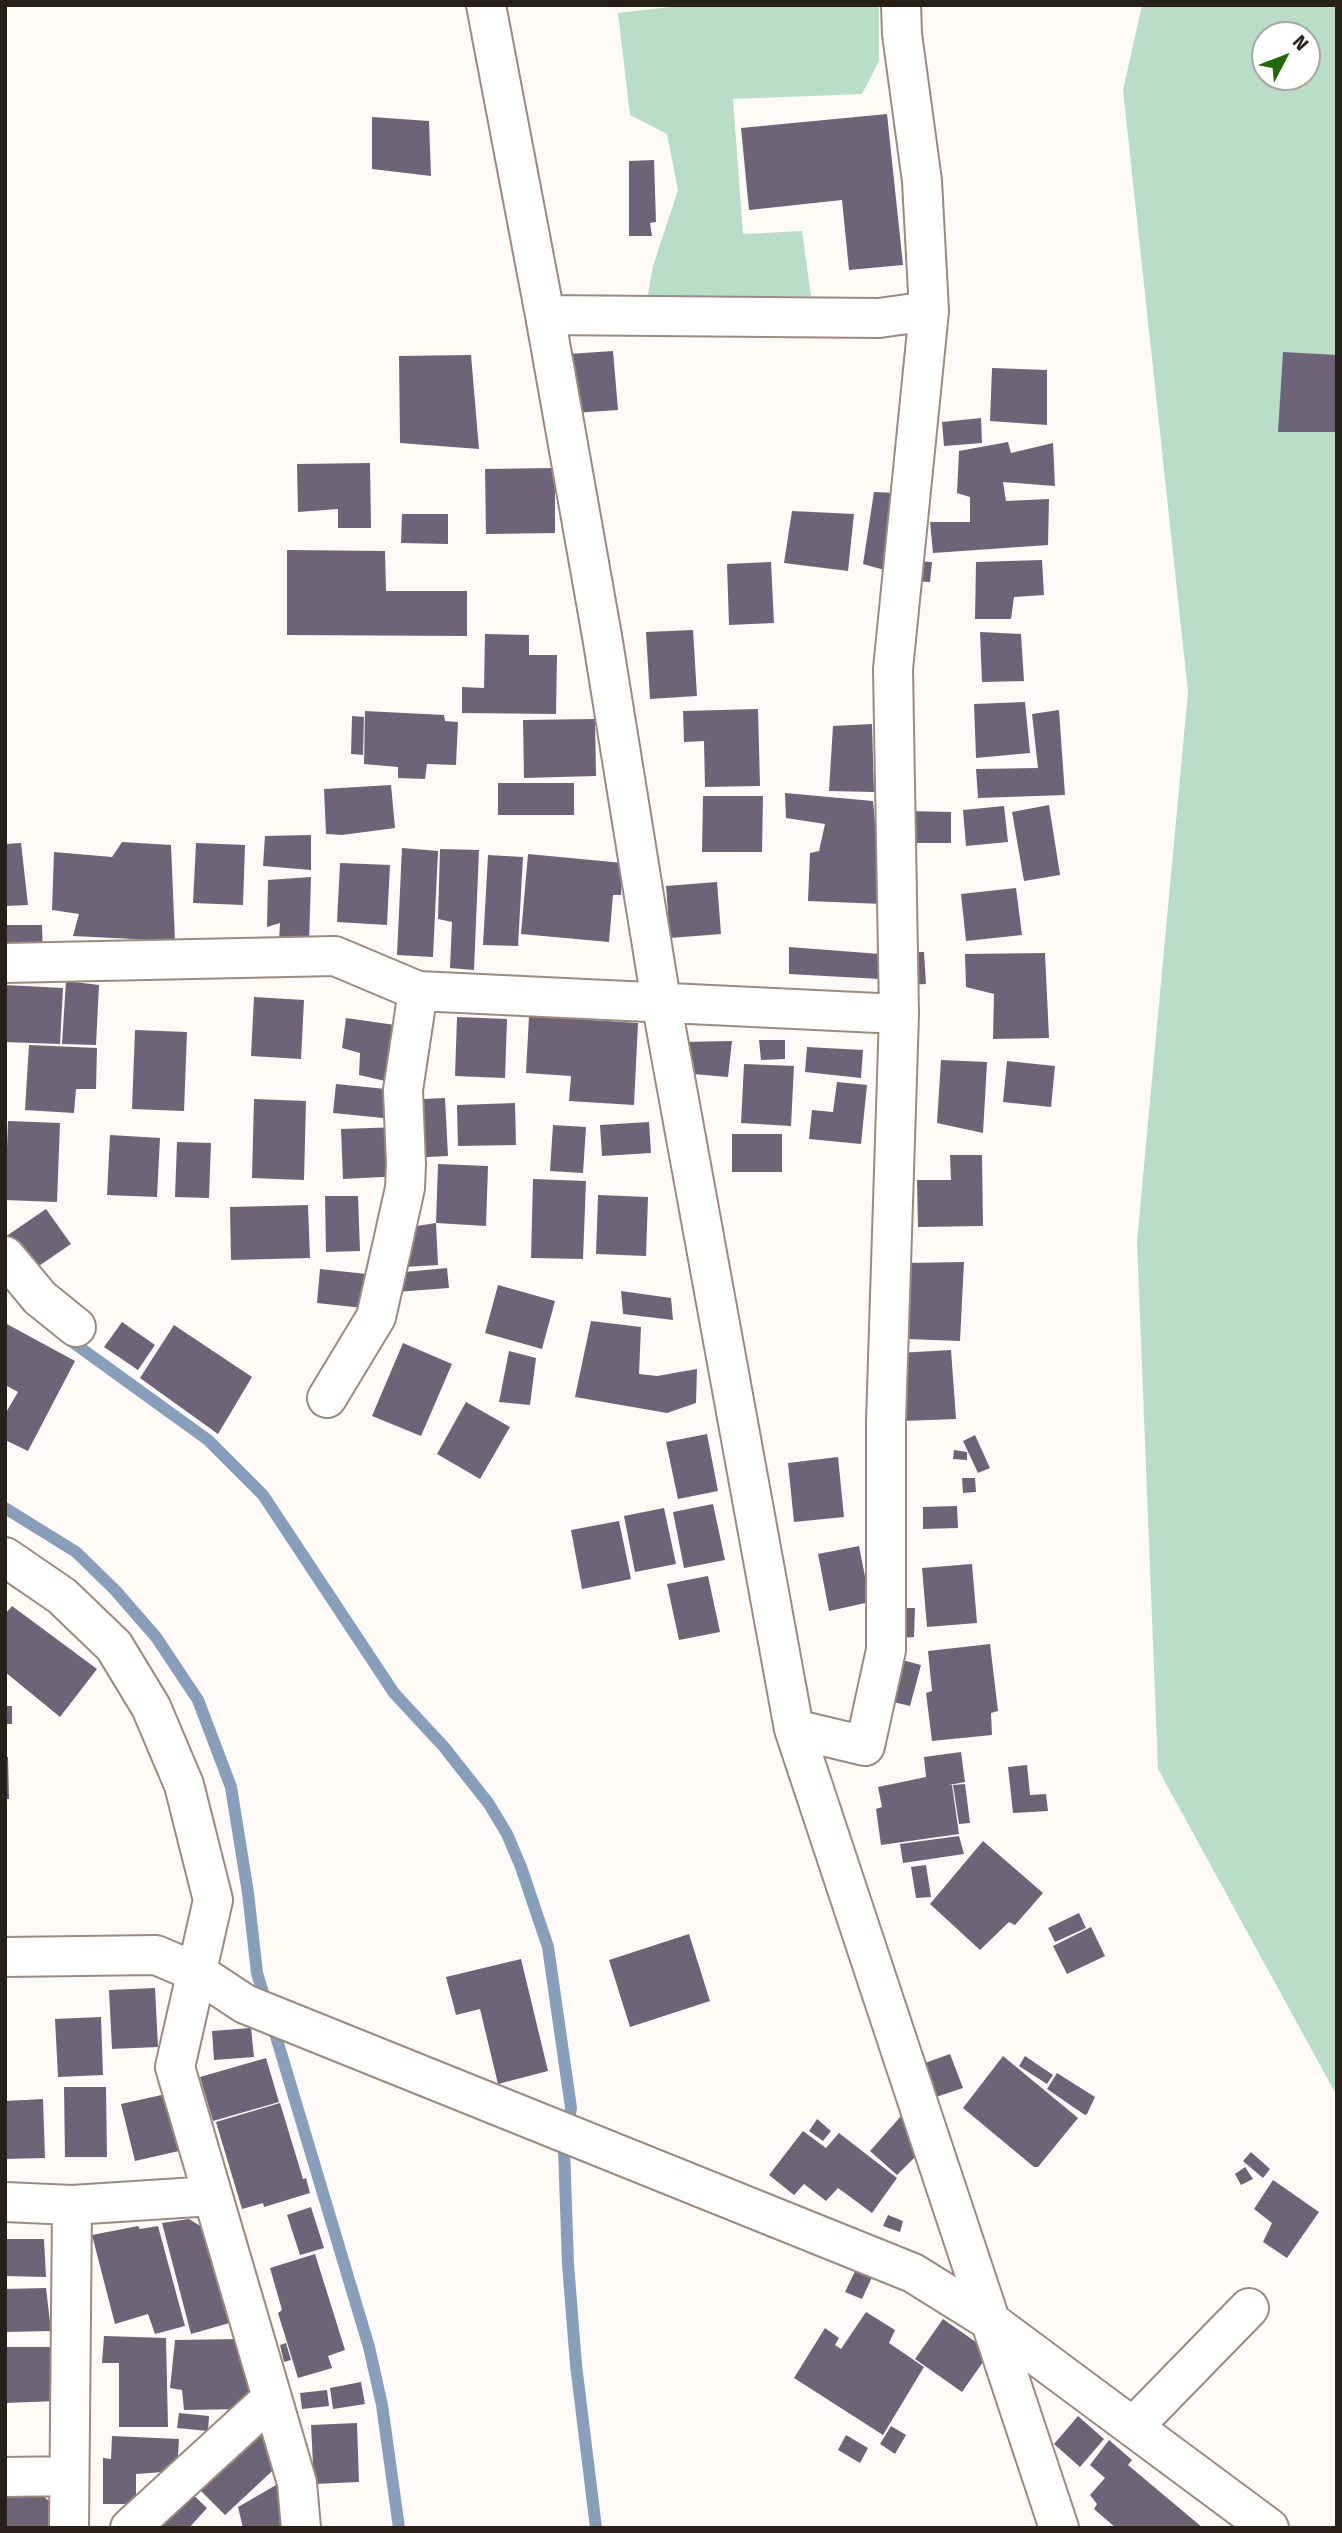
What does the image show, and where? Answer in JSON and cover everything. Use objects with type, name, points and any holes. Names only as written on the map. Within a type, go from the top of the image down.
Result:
[{"type":"street","points":[[486,5],[545,315],[602,636],[661,1002],[794,1729],[1059,2528]]},
{"type":"street","points":[[794,1729],[865,1746],[886,1650],[886,1422],[899,1014],[893,669],[929,311],[922,181],[902,34],[901,5]]},
{"type":"street","points":[[545,315],[879,318],[929,311]]},
{"type":"street","points":[[5,963],[335,956],[418,991],[899,1014]]},
{"type":"street","points":[[327,1398],[376,1317],[391,1251],[405,1188],[403,1090],[418,991]]},
{"type":"street","points":[[5,1256],[40,1298],[76,1327]]},
{"type":"street","points":[[5,1558],[62,1596],[114,1646],[151,1707],[184,1785],[213,1900],[175,2067],[297,2483],[301,2528]]},
{"type":"street","points":[[5,1957],[156,1955],[198,1973],[245,2004],[914,2273],[990,2321],[1269,2528]]},
{"type":"street","points":[[5,2202],[72,2205],[212,2196]]},
{"type":"street","points":[[69,2528],[72,2205]]},
{"type":"street","points":[[1133,2427],[1249,2308]]},
{"type":"street","points":[[130,2528],[272,2398]]},
{"type":"street","points":[[5,2477],[69,2476]]},
{"type":"green space","points":[[688,5],[879,5],[879,61],[862,94],[733,99],[743,234],[802,231],[811,296],[647,299],[653,266],[678,190],[667,134],[630,115],[618,13]]},
{"type":"green space","points":[[1142,5],[1337,5],[1337,2096],[1158,1769],[1137,1241],[1188,692],[1123,90]]},
{"type":"building","points":[[887,114],[903,265],[849,270],[842,200],[749,210],[741,128]]},
{"type":"building","points":[[372,117],[429,121],[431,176],[372,169]]},
{"type":"building","points":[[654,160],[656,222],[650,223],[652,236],[629,236],[629,161]]},
{"type":"building","points":[[613,351],[618,410],[573,413],[568,354]]},
{"type":"building","points":[[1283,352],[1337,355],[1337,432],[1278,432]]},
{"type":"building","points":[[471,355],[479,449],[400,443],[399,356]]},
{"type":"building","points":[[992,368],[1047,370],[1047,425],[990,421]]},
{"type":"building","points":[[981,418],[982,443],[944,446],[942,422]]},
{"type":"building","points":[[1008,442],[1011,453],[1053,443],[1055,486],[1003,482],[1006,501],[1049,499],[1048,545],[933,553],[930,522],[970,522],[970,497],[957,493],[959,451]]},
{"type":"building","points":[[370,463],[371,528],[338,528],[338,509],[298,512],[297,464]]},
{"type":"building","points":[[555,468],[555,533],[486,534],[485,469]]},
{"type":"building","points":[[874,492],[897,493],[888,571],[863,564]]},
{"type":"building","points":[[792,511],[854,514],[848,571],[784,563]]},
{"type":"building","points":[[402,514],[448,514],[448,544],[401,543]]},
{"type":"building","points":[[287,550],[385,551],[386,591],[467,591],[467,636],[287,635]]},
{"type":"building","points":[[1042,560],[1044,595],[1014,597],[1011,619],[975,619],[976,562]]},
{"type":"building","points":[[913,561],[932,562],[930,582],[911,581]]},
{"type":"building","points":[[771,562],[774,623],[729,625],[727,564]]},
{"type":"building","points":[[693,630],[697,696],[650,699],[646,632]]},
{"type":"building","points":[[980,632],[1021,634],[1024,681],[982,682]]},
{"type":"building","points":[[485,634],[529,635],[529,655],[557,655],[556,714],[462,713],[462,687],[484,688]]},
{"type":"building","points":[[1025,702],[1030,753],[976,758],[974,704]]},
{"type":"building","points":[[758,709],[760,786],[705,787],[704,741],[684,742],[683,711]]},
{"type":"building","points":[[1059,710],[1065,795],[978,798],[976,769],[1038,768],[1032,714]]},
{"type":"building","points":[[365,711],[444,715],[445,721],[458,722],[456,765],[427,764],[425,779],[398,778],[398,767],[364,764]]},
{"type":"building","points":[[352,716],[364,717],[363,755],[351,754]]},
{"type":"building","points":[[595,719],[596,776],[524,778],[523,720]]},
{"type":"building","points":[[872,724],[874,792],[829,791],[833,726]]},
{"type":"building","points":[[498,783],[574,783],[574,815],[498,815]]},
{"type":"building","points":[[391,785],[395,828],[342,835],[326,834],[324,789]]},
{"type":"building","points":[[785,793],[873,801],[883,904],[808,901],[810,853],[819,851],[825,824],[786,818]]},
{"type":"building","points":[[703,796],[763,796],[762,852],[702,852]]},
{"type":"building","points":[[1049,805],[1060,875],[1024,881],[1012,812]]},
{"type":"building","points":[[1004,806],[1008,842],[966,846],[963,810]]},
{"type":"building","points":[[907,811],[951,812],[951,843],[906,843]]},
{"type":"building","points":[[311,835],[311,870],[263,866],[265,836]]},
{"type":"building","points":[[122,842],[171,845],[175,941],[73,936],[79,914],[52,910],[54,852],[112,857]]},
{"type":"building","points":[[21,843],[28,905],[5,906],[5,844]]},
{"type":"building","points":[[196,843],[245,845],[243,905],[193,903]]},
{"type":"building","points":[[402,848],[438,851],[433,957],[397,955]]},
{"type":"building","points":[[440,849],[479,850],[474,970],[450,968],[452,922],[438,919]]},
{"type":"building","points":[[528,854],[623,863],[621,895],[613,895],[609,942],[521,934]]},
{"type":"building","points":[[488,855],[523,857],[518,946],[483,945]]},
{"type":"building","points":[[340,863],[390,865],[387,925],[337,922]]},
{"type":"building","points":[[311,877],[309,943],[279,941],[280,923],[267,927],[268,880]]},
{"type":"building","points":[[717,882],[721,934],[670,938],[666,886]]},
{"type":"building","points":[[1016,888],[1022,935],[966,941],[961,894]]},
{"type":"building","points":[[5,925],[42,925],[43,956],[5,957]]},
{"type":"building","points":[[789,947],[880,954],[880,979],[789,974]]},
{"type":"building","points":[[903,952],[924,952],[926,984],[905,985]]},
{"type":"building","points":[[1045,953],[1049,1038],[993,1039],[994,994],[966,987],[965,954]]},
{"type":"building","points":[[66,981],[99,985],[96,1045],[62,1044]]},
{"type":"building","points":[[5,985],[63,988],[60,1044],[5,1042]]},
{"type":"building","points":[[254,997],[304,1000],[301,1059],[251,1056]]},
{"type":"building","points":[[529,1016],[638,1023],[634,1105],[569,1101],[571,1076],[526,1073]]},
{"type":"building","points":[[457,1017],[507,1019],[505,1078],[455,1076]]},
{"type":"building","points":[[346,1018],[402,1026],[394,1083],[359,1075],[360,1053],[342,1048]]},
{"type":"building","points":[[135,1030],[187,1032],[184,1111],[132,1109]]},
{"type":"building","points":[[759,1040],[785,1040],[785,1059],[761,1060]]},
{"type":"building","points":[[732,1041],[728,1077],[681,1073],[682,1042]]},
{"type":"building","points":[[29,1045],[97,1048],[96,1089],[76,1089],[74,1113],[25,1110]]},
{"type":"building","points":[[807,1047],[863,1050],[861,1078],[805,1072]]},
{"type":"building","points":[[941,1060],[987,1062],[983,1133],[937,1123]]},
{"type":"building","points":[[1007,1061],[1055,1066],[1051,1107],[1003,1102]]},
{"type":"building","points":[[744,1064],[794,1066],[791,1126],[741,1123]]},
{"type":"building","points":[[837,1082],[867,1085],[861,1144],[809,1139],[812,1110],[833,1112]]},
{"type":"building","points":[[336,1084],[396,1090],[393,1119],[333,1113]]},
{"type":"building","points":[[445,1098],[448,1156],[407,1158],[404,1100]]},
{"type":"building","points":[[254,1099],[306,1101],[304,1180],[252,1178]]},
{"type":"building","points":[[515,1103],[516,1145],[458,1146],[457,1105]]},
{"type":"building","points":[[8,1121],[60,1123],[57,1202],[5,1200]]},
{"type":"building","points":[[649,1122],[651,1153],[602,1156],[600,1125]]},
{"type":"building","points":[[553,1125],[586,1127],[583,1173],[550,1171]]},
{"type":"building","points":[[401,1127],[402,1176],[343,1179],[341,1129]]},
{"type":"building","points":[[732,1134],[782,1134],[782,1172],[732,1172]]},
{"type":"building","points":[[110,1135],[160,1138],[157,1197],[107,1195]]},
{"type":"building","points":[[177,1142],[211,1143],[209,1198],[175,1197]]},
{"type":"building","points":[[950,1155],[982,1155],[983,1226],[918,1227],[917,1180],[951,1180]]},
{"type":"building","points":[[438,1164],[488,1166],[486,1226],[436,1223]]},
{"type":"building","points":[[533,1179],[586,1181],[583,1259],[531,1258]]},
{"type":"building","points":[[598,1195],[648,1197],[646,1256],[596,1254]]},
{"type":"building","points":[[325,1196],[358,1196],[360,1251],[326,1252]]},
{"type":"building","points":[[308,1205],[310,1258],[231,1260],[230,1207]]},
{"type":"building","points":[[46,1209],[71,1244],[33,1270],[8,1235]]},
{"type":"building","points":[[436,1223],[438,1265],[405,1267],[404,1228]]},
{"type":"building","points":[[964,1262],[960,1341],[907,1339],[905,1263]]},
{"type":"building","points":[[447,1268],[449,1288],[396,1292],[394,1273]]},
{"type":"building","points":[[320,1269],[376,1275],[372,1309],[317,1303]]},
{"type":"building","points":[[498,1285],[555,1301],[542,1349],[485,1333]]},
{"type":"building","points":[[621,1291],[671,1298],[673,1320],[623,1314]]},
{"type":"building","points":[[591,1321],[641,1327],[639,1374],[657,1376],[697,1369],[696,1403],[667,1413],[575,1397]]},
{"type":"building","points":[[122,1322],[155,1345],[138,1370],[104,1347]]},
{"type":"building","points":[[5,1323],[75,1361],[28,1451],[5,1440],[5,1414],[18,1392],[5,1385]]},
{"type":"building","points":[[174,1325],[252,1377],[218,1434],[140,1378]]},
{"type":"building","points":[[403,1343],[452,1364],[421,1436],[372,1416]]},
{"type":"building","points":[[951,1350],[956,1419],[903,1421],[898,1353]]},
{"type":"building","points":[[509,1351],[536,1358],[530,1405],[499,1402]]},
{"type":"building","points":[[466,1402],[510,1427],[480,1479],[437,1454]]},
{"type":"building","points":[[707,1434],[718,1491],[678,1499],[666,1442]]},
{"type":"building","points":[[975,1435],[990,1468],[978,1473],[963,1441]]},
{"type":"building","points":[[954,1450],[967,1452],[967,1460],[953,1459]]},
{"type":"building","points":[[838,1457],[844,1517],[794,1522],[788,1463]]},
{"type":"building","points":[[962,1478],[975,1478],[976,1492],[963,1493]]},
{"type":"building","points":[[713,1504],[725,1560],[684,1568],[673,1512]]},
{"type":"building","points":[[957,1506],[958,1528],[923,1529],[923,1507]]},
{"type":"building","points":[[664,1508],[676,1564],[635,1572],[624,1516]]},
{"type":"building","points":[[619,1521],[631,1579],[582,1589],[571,1530]]},
{"type":"building","points":[[859,1546],[870,1602],[829,1611],[818,1554]]},
{"type":"building","points":[[972,1564],[977,1623],[927,1627],[922,1568]]},
{"type":"building","points":[[708,1576],[720,1632],[679,1640],[667,1584]]},
{"type":"building","points":[[12,1606],[97,1669],[60,1717],[5,1672],[5,1614]]},
{"type":"building","points":[[902,1608],[915,1608],[914,1637],[901,1638]]},
{"type":"building","points":[[990,1644],[998,1711],[991,1713],[992,1735],[932,1741],[926,1693],[932,1691],[928,1651]]},
{"type":"building","points":[[891,1657],[921,1665],[910,1706],[881,1699]]},
{"type":"building","points":[[5,1706],[12,1706],[12,1724],[5,1724]]},
{"type":"building","points":[[961,1752],[965,1782],[949,1785],[952,1785],[959,1834],[881,1845],[876,1809],[882,1807],[878,1787],[926,1777],[924,1757]]},
{"type":"building","points":[[5,1757],[8,1757],[9,1799],[5,1799]]},
{"type":"building","points":[[1027,1765],[1030,1795],[1046,1794],[1048,1811],[1013,1813],[1008,1767]]},
{"type":"building","points":[[965,1784],[970,1823],[959,1824],[953,1785]]},
{"type":"building","points":[[959,1836],[964,1854],[903,1863],[900,1844]]},
{"type":"building","points":[[983,1841],[1043,1893],[1015,1925],[1009,1922],[980,1950],[930,1904]]},
{"type":"building","points":[[926,1865],[931,1897],[916,1898],[911,1867]]},
{"type":"building","points":[[1079,1913],[1086,1928],[1055,1942],[1048,1928]]},
{"type":"building","points":[[1091,1927],[1105,1956],[1067,1974],[1053,1946]]},
{"type":"building","points":[[689,1934],[710,2001],[630,2027],[609,1960]]},
{"type":"building","points":[[521,1959],[548,2071],[498,2084],[480,2009],[456,2015],[446,1977]]},
{"type":"building","points":[[155,1988],[158,2047],[112,2049],[109,1990]]},
{"type":"building","points":[[101,2017],[103,2075],[58,2077],[55,2019]]},
{"type":"building","points":[[251,2028],[254,2057],[214,2060],[212,2031]]},
{"type":"building","points":[[950,2054],[963,2088],[936,2097],[925,2063]]},
{"type":"building","points":[[1003,2056],[1078,2118],[1038,2167],[1034,2167],[963,2108]]},
{"type":"building","points":[[1025,2056],[1053,2075],[1047,2084],[1019,2066]]},
{"type":"building","points":[[266,2058],[279,2102],[213,2121],[200,2077]]},
{"type":"building","points":[[1057,2073],[1095,2097],[1087,2114],[1047,2089]]},
{"type":"building","points":[[64,2087],[106,2087],[107,2157],[65,2157]]},
{"type":"building","points":[[166,2094],[179,2151],[135,2161],[121,2104]]},
{"type":"building","points":[[43,2099],[45,2158],[5,2159],[5,2101]]},
{"type":"building","points":[[280,2103],[303,2179],[306,2178],[310,2193],[264,2207],[263,2203],[242,2209],[216,2122]]},
{"type":"building","points":[[902,2115],[919,2130],[923,2149],[897,2175],[870,2151]]},
{"type":"building","points":[[817,2119],[831,2131],[823,2141],[809,2131]]},
{"type":"building","points":[[803,2131],[826,2148],[839,2133],[897,2178],[872,2213],[838,2188],[826,2201],[804,2184],[794,2195],[769,2175]]},
{"type":"building","points":[[1251,2152],[1270,2169],[1263,2178],[1243,2161]]},
{"type":"building","points":[[1245,2167],[1253,2179],[1241,2185],[1235,2174]]},
{"type":"building","points":[[1273,2180],[1319,2212],[1287,2258],[1263,2242],[1272,2223],[1254,2209]]},
{"type":"building","points":[[311,2207],[324,2248],[300,2255],[287,2215]]},
{"type":"building","points":[[888,2215],[903,2221],[900,2232],[883,2226]]},
{"type":"building","points":[[189,2219],[210,2232],[233,2322],[191,2334],[162,2223]]},
{"type":"building","points":[[138,2226],[140,2229],[158,2226],[185,2326],[155,2334],[148,2314],[115,2324],[92,2235]]},
{"type":"building","points":[[5,2239],[44,2239],[46,2277],[5,2276]]},
{"type":"building","points":[[315,2254],[345,2350],[328,2356],[332,2368],[298,2378],[278,2313],[282,2310],[270,2268]]},
{"type":"building","points":[[858,2265],[874,2273],[862,2299],[845,2292]]},
{"type":"building","points":[[46,2288],[51,2331],[5,2332],[5,2289]]},
{"type":"building","points":[[866,2312],[895,2330],[889,2343],[924,2367],[883,2435],[794,2378],[825,2328],[839,2338],[835,2345],[841,2349]]},
{"type":"building","points":[[943,2319],[990,2352],[962,2392],[915,2359]]},
{"type":"building","points":[[104,2336],[166,2338],[168,2427],[119,2427],[119,2363],[102,2363]]},
{"type":"building","points":[[239,2339],[242,2367],[249,2369],[249,2404],[243,2409],[184,2410],[182,2390],[170,2388],[175,2340]]},
{"type":"building","points":[[286,2343],[291,2360],[284,2362],[280,2345]]},
{"type":"building","points":[[5,2347],[56,2347],[58,2401],[5,2403]]},
{"type":"building","points":[[361,2382],[365,2404],[333,2409],[330,2388]]},
{"type":"building","points":[[327,2390],[329,2406],[302,2409],[300,2393]]},
{"type":"building","points":[[179,2413],[209,2416],[208,2431],[177,2428]]},
{"type":"building","points":[[1078,2416],[1104,2439],[1080,2467],[1054,2444]]},
{"type":"building","points":[[259,2423],[283,2461],[225,2515],[194,2484]]},
{"type":"building","points":[[357,2423],[359,2482],[314,2484],[311,2425]]},
{"type":"building","points":[[891,2426],[906,2435],[895,2454],[880,2444]]},
{"type":"building","points":[[846,2435],[868,2448],[860,2463],[838,2450]]},
{"type":"building","points":[[112,2436],[179,2439],[177,2471],[136,2474],[136,2504],[103,2504],[103,2458],[111,2459]]},
{"type":"building","points":[[1109,2440],[1132,2460],[1128,2465],[1203,2528],[1116,2528],[1094,2509],[1097,2504],[1090,2495],[1105,2478],[1090,2465]]},
{"type":"building","points":[[283,2481],[294,2528],[243,2528],[238,2507]]},
{"type":"building","points":[[187,2489],[207,2508],[189,2528],[147,2528]]},
{"type":"building","points":[[5,2494],[42,2495],[49,2501],[48,2528],[5,2528]]},
{"type":"waterway","points":[[64,1336],[208,1440],[263,1495],[394,1693],[444,1747],[489,1804],[507,1834],[548,1947],[571,2108],[564,2149],[568,2264],[576,2365],[596,2528]]},
{"type":"waterway","points":[[5,1508],[76,1552],[115,1590],[156,1637],[198,1700],[231,1787],[248,1893],[257,1973],[267,2006]]},
{"type":"waterway","points":[[272,2023],[369,2347],[382,2405],[399,2528]]}]
